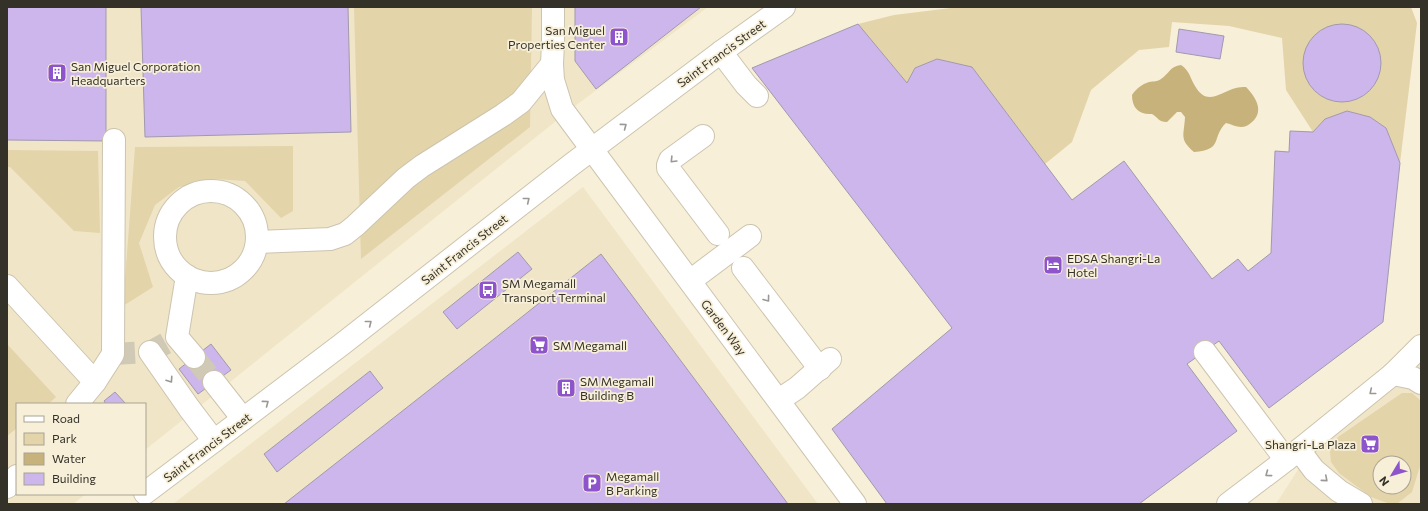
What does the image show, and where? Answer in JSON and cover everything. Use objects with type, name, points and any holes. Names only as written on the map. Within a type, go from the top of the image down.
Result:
[{"type":"street","name":"Garden Way","points":[[553,7],[553,80],[562,109],[855,504]]},
{"type":"street","name":"Saint Francis Street","points":[[146,492],[593,149],[721,52],[784,7]]},
{"type":"street","points":[[721,52],[746,85],[757,96]]},
{"type":"street","points":[[258,242],[330,239],[345,234],[406,178],[422,166],[503,116],[521,102],[552,64]]},
{"type":"street","points":[[703,136],[670,160],[668,168],[718,234]]},
{"type":"street","points":[[78,403],[94,391],[113,354],[114,140]]},
{"type":"street","points":[[210,190],[223,191],[246,205],[253,216],[257,229],[258,242],[254,255],[247,266],[237,276],[225,281],[212,283],[199,282],[187,276],[177,268],[170,257],[165,244],[165,231],[168,218],[176,206],[185,198],[197,192],[210,190]]},
{"type":"street","points":[[690,281],[750,236]]},
{"type":"street","points":[[743,268],[826,364],[779,400]]},
{"type":"street","points":[[187,276],[177,337],[194,357]]},
{"type":"street","points":[[7,286],[94,391]]},
{"type":"street","points":[[1228,504],[1293,455],[1393,374],[1421,346]]},
{"type":"street","points":[[150,352],[214,441]]},
{"type":"street","points":[[1204,352],[1293,455],[1339,491],[1361,504]]},
{"type":"street","points":[[1393,374],[1413,378],[1421,383]]},
{"type":"street","points":[[214,382],[243,419]]},
{"type":"street","points":[[7,486],[16,477]]},
{"type":"street","name":"Saint Francis Street","points":[[131,504],[143,495]]},
{"type":"shaded area","points":[[7,7],[708,7],[571,109],[146,449],[146,403],[16,403],[16,495],[85,495],[73,504],[7,504]]},
{"type":"shaded area","name":"SM Megamall","points":[[583,187],[818,504],[173,504]]},
{"type":"shaded area","name":"Shangri-La Plaza","points":[[1421,363],[1421,504],[1276,504],[1301,465],[1334,425]]},
{"type":"green space","points":[[354,7],[532,7],[530,127],[361,259]]},
{"type":"green space","points":[[959,7],[1411,7],[1417,23],[1400,163],[1386,128],[1370,117],[1347,111],[1325,119],[1313,132],[1286,90],[1282,38],[1229,26],[1172,22],[1169,47],[1139,50],[1091,90],[1072,142],[1045,164],[972,67],[937,59],[915,68],[907,83],[858,24],[894,15]]},
{"type":"green space","points":[[293,146],[293,211],[281,218],[245,181],[216,179],[179,187],[155,205],[139,243],[153,287],[123,306],[135,147]]},
{"type":"green space","points":[[7,150],[98,151],[100,233],[74,231],[10,167],[7,167]]},
{"type":"green space","points":[[7,344],[56,397],[49,403],[16,403],[16,429],[7,436]]},
{"type":"green space","points":[[1402,393],[1412,393],[1421,401],[1421,463],[1412,492],[1412,455],[1372,455],[1372,495],[1408,495],[1398,503],[1390,504],[1371,497],[1339,473],[1331,462],[1330,451],[1338,437]]},
{"type":"water","points":[[1181,65],[1188,72],[1195,86],[1204,96],[1214,96],[1239,87],[1246,87],[1253,95],[1257,104],[1258,113],[1256,118],[1250,124],[1242,127],[1237,127],[1226,123],[1219,133],[1216,142],[1210,149],[1194,152],[1189,148],[1184,140],[1183,133],[1185,117],[1181,112],[1177,112],[1167,122],[1162,121],[1152,114],[1143,113],[1137,110],[1132,100],[1132,95],[1142,85],[1160,80],[1174,67]]},
{"type":"building","name":"San Miguel Corporation Headquarters","points":[[7,7],[106,7],[106,141],[7,140]]},
{"type":"building","points":[[141,7],[348,7],[351,132],[145,137]]},
{"type":"building","name":"San Miguel Properties Center","points":[[575,7],[701,7],[596,89],[575,61]]},
{"type":"building","name":"EDSA Shangri-La Hotel","points":[[858,24],[907,83],[915,68],[937,59],[972,67],[1072,200],[1124,161],[1212,279],[1238,259],[1248,271],[1271,253],[1275,151],[1289,152],[1290,131],[1313,132],[1325,119],[1347,111],[1370,117],[1386,128],[1400,163],[1383,322],[1269,408],[1219,341],[1187,364],[1237,431],[1139,504],[887,504],[832,429],[952,328],[752,68]]},
{"type":"building","points":[[1342,24],[1357,27],[1364,31],[1374,41],[1378,48],[1381,63],[1378,78],[1374,85],[1364,95],[1357,99],[1342,102],[1327,99],[1320,95],[1310,85],[1306,78],[1303,63],[1306,48],[1310,41],[1320,31],[1327,27]]},
{"type":"building","points":[[1179,29],[1224,36],[1220,59],[1176,52]]},
{"type":"building","name":"SM Megamall Transport Terminal","points":[[518,252],[532,269],[457,329],[443,312]]},
{"type":"building","name":"SM Megamall","points":[[601,254],[788,504],[284,504],[494,339]]},
{"type":"building","points":[[211,344],[231,370],[198,394],[179,369]]},
{"type":"building","points":[[370,371],[383,388],[277,472],[264,454]]},
{"type":"building","points":[[115,392],[125,403],[105,403],[104,401]]},
{"type":"tunnel","points":[[113,354],[150,352],[177,337]]},
{"type":"tunnel","points":[[194,357],[214,382]]},
{"type":"place","name":"San Miguel Properties Center","points":[[619,37]]},
{"type":"place","name":"San Miguel Corporation Headquarters","points":[[57,73]]},
{"type":"place","name":"EDSA Shangri-La Hotel","points":[[1053,265]]},
{"type":"place","name":"SM Megamall Transport Terminal","points":[[488,290]]},
{"type":"place","name":"SM Megamall","points":[[539,345]]},
{"type":"place","name":"SM Megamall Building B","points":[[566,388]]},
{"type":"place","name":"Shangri-La Plaza","points":[[1370,444]]},
{"type":"place","name":"Megamall B Parking","points":[[592,483]]}]
